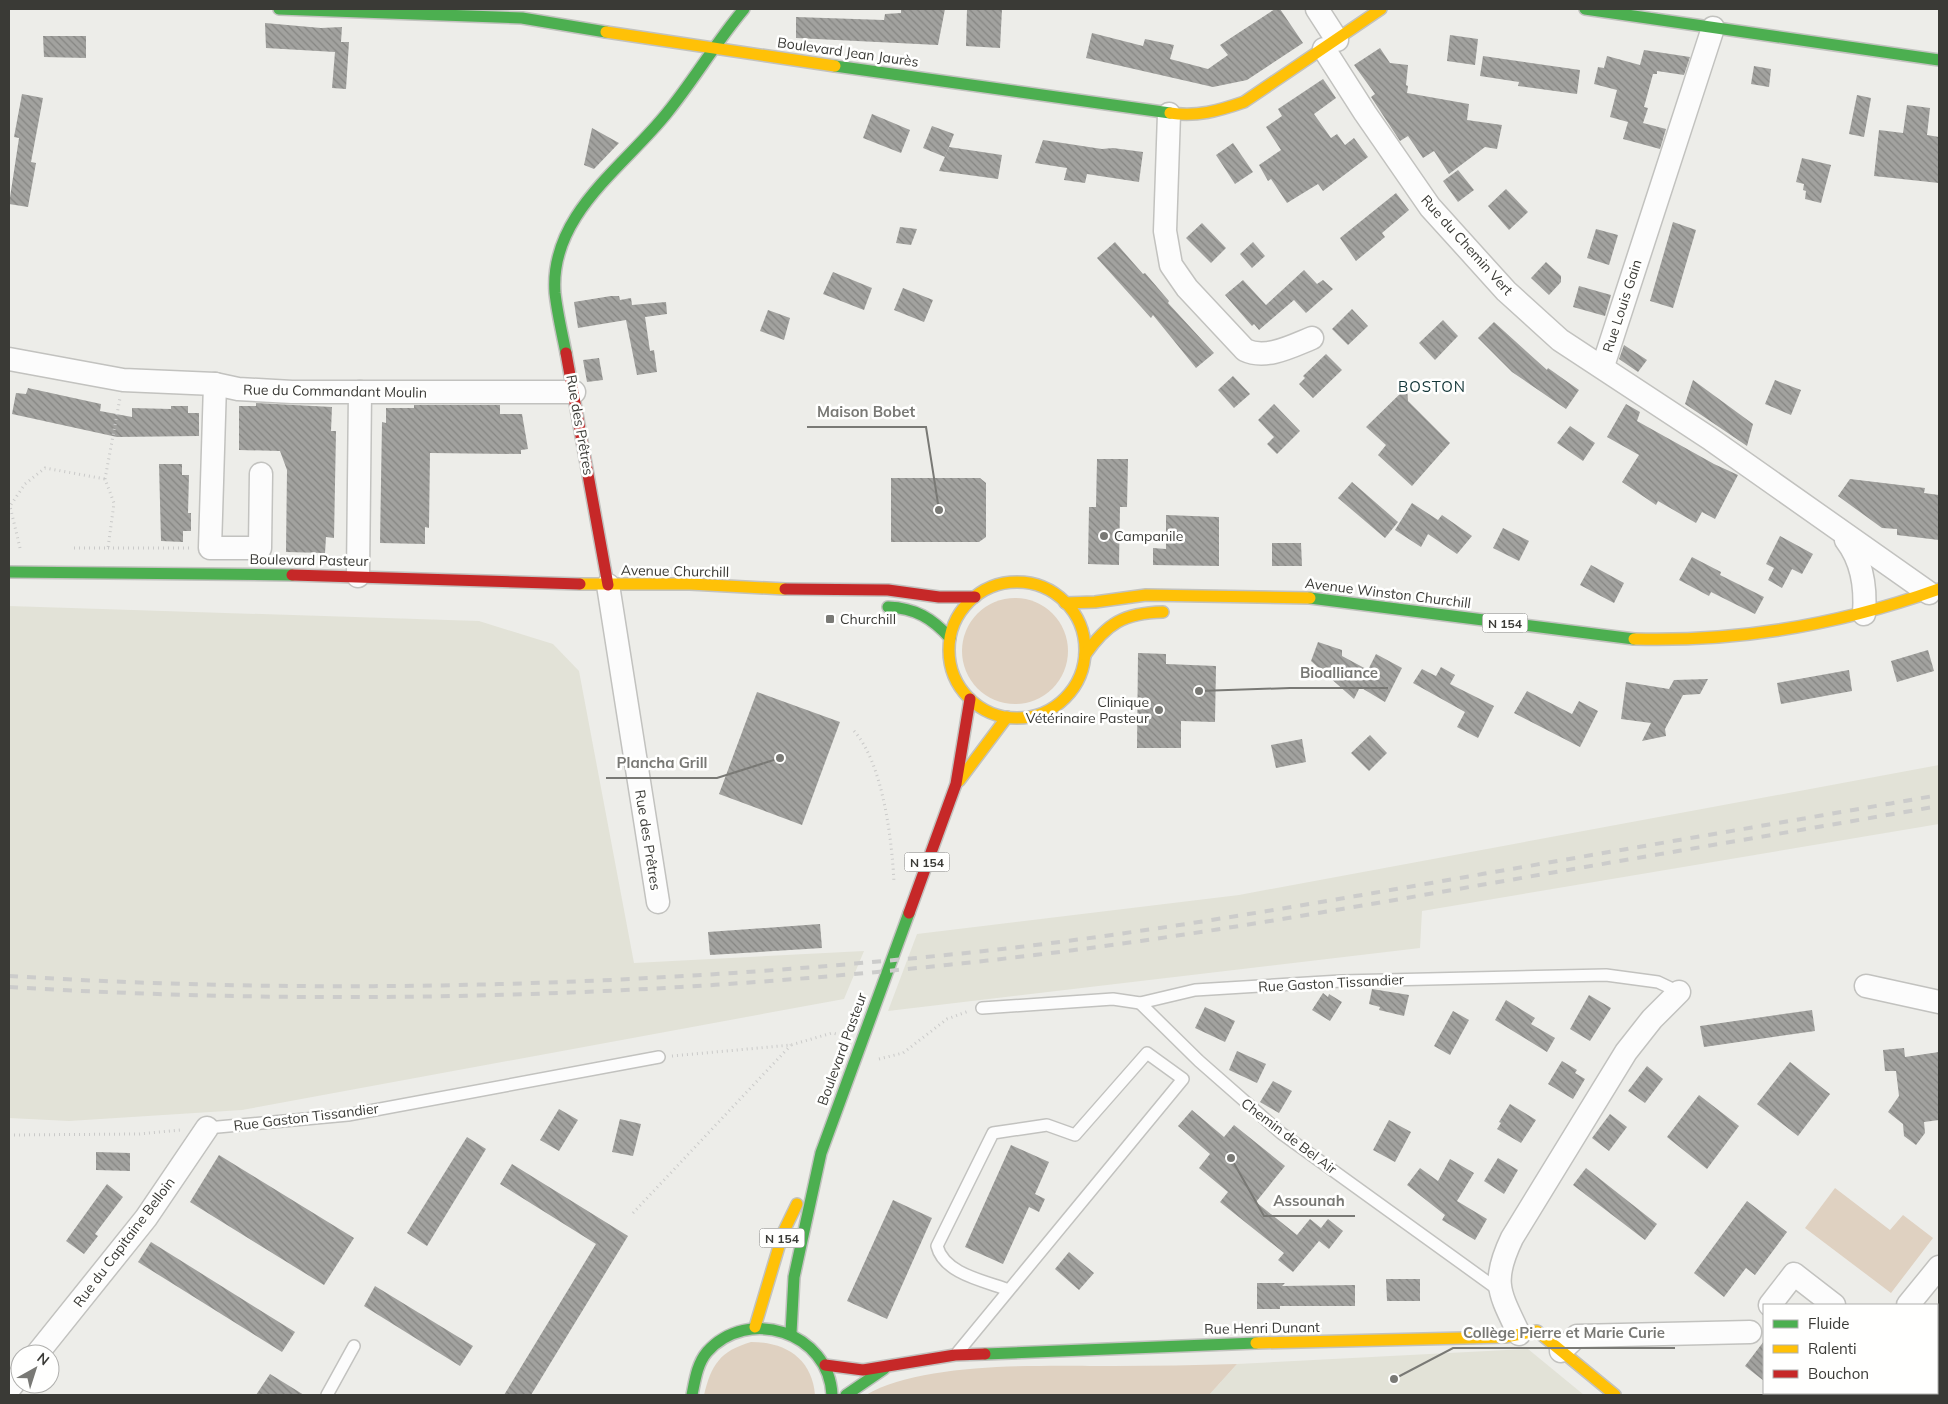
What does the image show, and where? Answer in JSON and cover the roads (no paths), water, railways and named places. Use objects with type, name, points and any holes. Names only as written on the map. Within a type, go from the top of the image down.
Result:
[{"type":"main road","name":"Boulevard Jean Jaurès","points":[[279,9],[522,18],[713,49],[1169,114],[1200,115],[1244,102],[1381,9]]},
{"type":"main road","name":"Rue des Prêtres","points":[[608,585],[555,292],[554,273],[559,252],[578,214],[611,171],[666,114],[744,9]]},
{"type":"main road","points":[[1585,9],[1939,60]]},
{"type":"main road","name":"Boulevard Pasteur","points":[[9,572],[358,576],[608,585]]},
{"type":"main road","points":[[1085,655],[1081,627],[1065,603],[1045,589],[1021,583],[997,586],[975,597],[959,615],[950,638],[949,649],[957,681],[970,699],[987,711],[1007,717],[1024,718],[1040,714],[1059,703],[1074,687],[1085,655],[1100,634],[1119,619],[1139,613],[1171,612]]},
{"type":"main road","name":"Avenue Churchill","points":[[608,585],[690,584],[776,589],[888,590],[939,597],[975,597]]},
{"type":"main road","name":"Avenue Churchill","points":[[608,585],[670,596]]},
{"type":"main road","name":"Avenue Winston Churchill","points":[[1065,603],[1095,602],[1146,595],[1313,598],[1628,639],[1673,642],[1775,634],[1864,614],[1934,591]]},
{"type":"main road","points":[[874,608],[917,610],[936,622],[950,638]]},
{"type":"main road","name":"N 154","points":[[956,784],[970,699]]},
{"type":"main road","name":"N 154","points":[[956,784],[1007,717]]},
{"type":"main road","name":"Boulevard Pasteur","points":[[791,1333],[794,1277],[821,1153],[956,784]]},
{"type":"main road","name":"N 154","points":[[755,1327],[783,1233],[821,1153]]},
{"type":"main road","points":[[692,1395],[692,1386],[700,1364],[714,1346],[733,1333],[755,1327],[773,1328],[791,1333],[810,1346],[825,1365],[832,1387],[832,1395]]},
{"type":"main road","name":"Rue Henri Dunant","points":[[825,1365],[863,1370],[955,1355],[1156,1346],[1505,1337],[1537,1331],[1615,1395]]},
{"type":"main road","points":[[846,1395],[888,1366]]},
{"type":"street","name":"Rue du Chemin Vert","points":[[1317,9],[1330,45],[1365,113],[1430,207],[1506,291],[1560,340],[1603,366]]},
{"type":"street","name":"Rue Louis Gain","points":[[1713,28],[1603,366],[1709,438],[1839,532],[1934,591]]},
{"type":"street","points":[[1169,114],[1165,231],[1168,254],[1176,274],[1245,350],[1256,353],[1277,351],[1312,338]]},
{"type":"street","name":"Rue du Commandant Moulin","points":[[9,359],[123,380],[215,384],[238,389],[360,392],[574,392]]},
{"type":"street","points":[[215,384],[210,548],[260,548],[261,474]]},
{"type":"street","points":[[358,576],[360,392]]},
{"type":"street","name":"Rue Louis Gain","points":[[1839,532],[1851,546],[1862,571],[1864,614]]},
{"type":"street","name":"Rue des Prêtres","points":[[608,585],[658,902]]},
{"type":"street","points":[[1866,986],[1939,1002]]},
{"type":"street","points":[[1519,1334],[1500,1291],[1498,1276],[1501,1260],[1512,1238],[1626,1052],[1652,1020],[1679,992]]},
{"type":"street","name":"Rue du Capitaine Belloin","points":[[44,1344],[146,1218],[207,1128]]},
{"type":"street","points":[[1909,1304],[1939,1267]]},
{"type":"street","points":[[1771,1304],[1794,1274],[1833,1304]]},
{"type":"street","points":[[1561,1351],[1577,1336],[1757,1337],[1763,1316]]},
{"type":"lane","name":"Rue Gaston Tissandier","points":[[982,1008],[1113,999],[1140,1003],[1195,990],[1350,980],[1606,975],[1658,982],[1679,992]]},
{"type":"lane","name":"Chemin de Bel Air","points":[[1140,1003],[1199,1061],[1281,1133],[1500,1291]]},
{"type":"lane","points":[[955,1355],[1009,1290],[1183,1079],[1146,1053],[1075,1135],[1047,1125],[993,1133],[936,1246],[939,1255],[954,1269],[1009,1290]]},
{"type":"lane","name":"Rue Gaston Tissandier","points":[[207,1128],[348,1115],[659,1057]]},
{"type":"lane","points":[[327,1395],[354,1346]]},
{"type":"railway","points":[[9,976],[130,982],[372,986],[613,980],[855,964],[1038,945],[1226,918],[1939,795]]},
{"type":"railway","points":[[9,987],[267,997],[397,997],[656,988],[785,980],[914,968],[1043,954],[1251,924],[1939,806]]},
{"type":"place","name":"Maison Bobet","points":[[939,510]]},
{"type":"place","name":"Campanile","points":[[1104,536]]},
{"type":"place","name":"Churchill","points":[[830,619]]},
{"type":"place","name":"Bioalliance","points":[[1199,691]]},
{"type":"place","name":"Clinique Vétérinaire Pasteur","points":[[1159,710]]},
{"type":"place","name":"Plancha Grill","points":[[780,758]]},
{"type":"place","name":"Assounah","points":[[1231,1158]]},
{"type":"place","name":"Collège Pierre et Marie Curie","points":[[1394,1379]]},
{"type":"district","name":"BOSTON","points":[[1432,386]]}]
